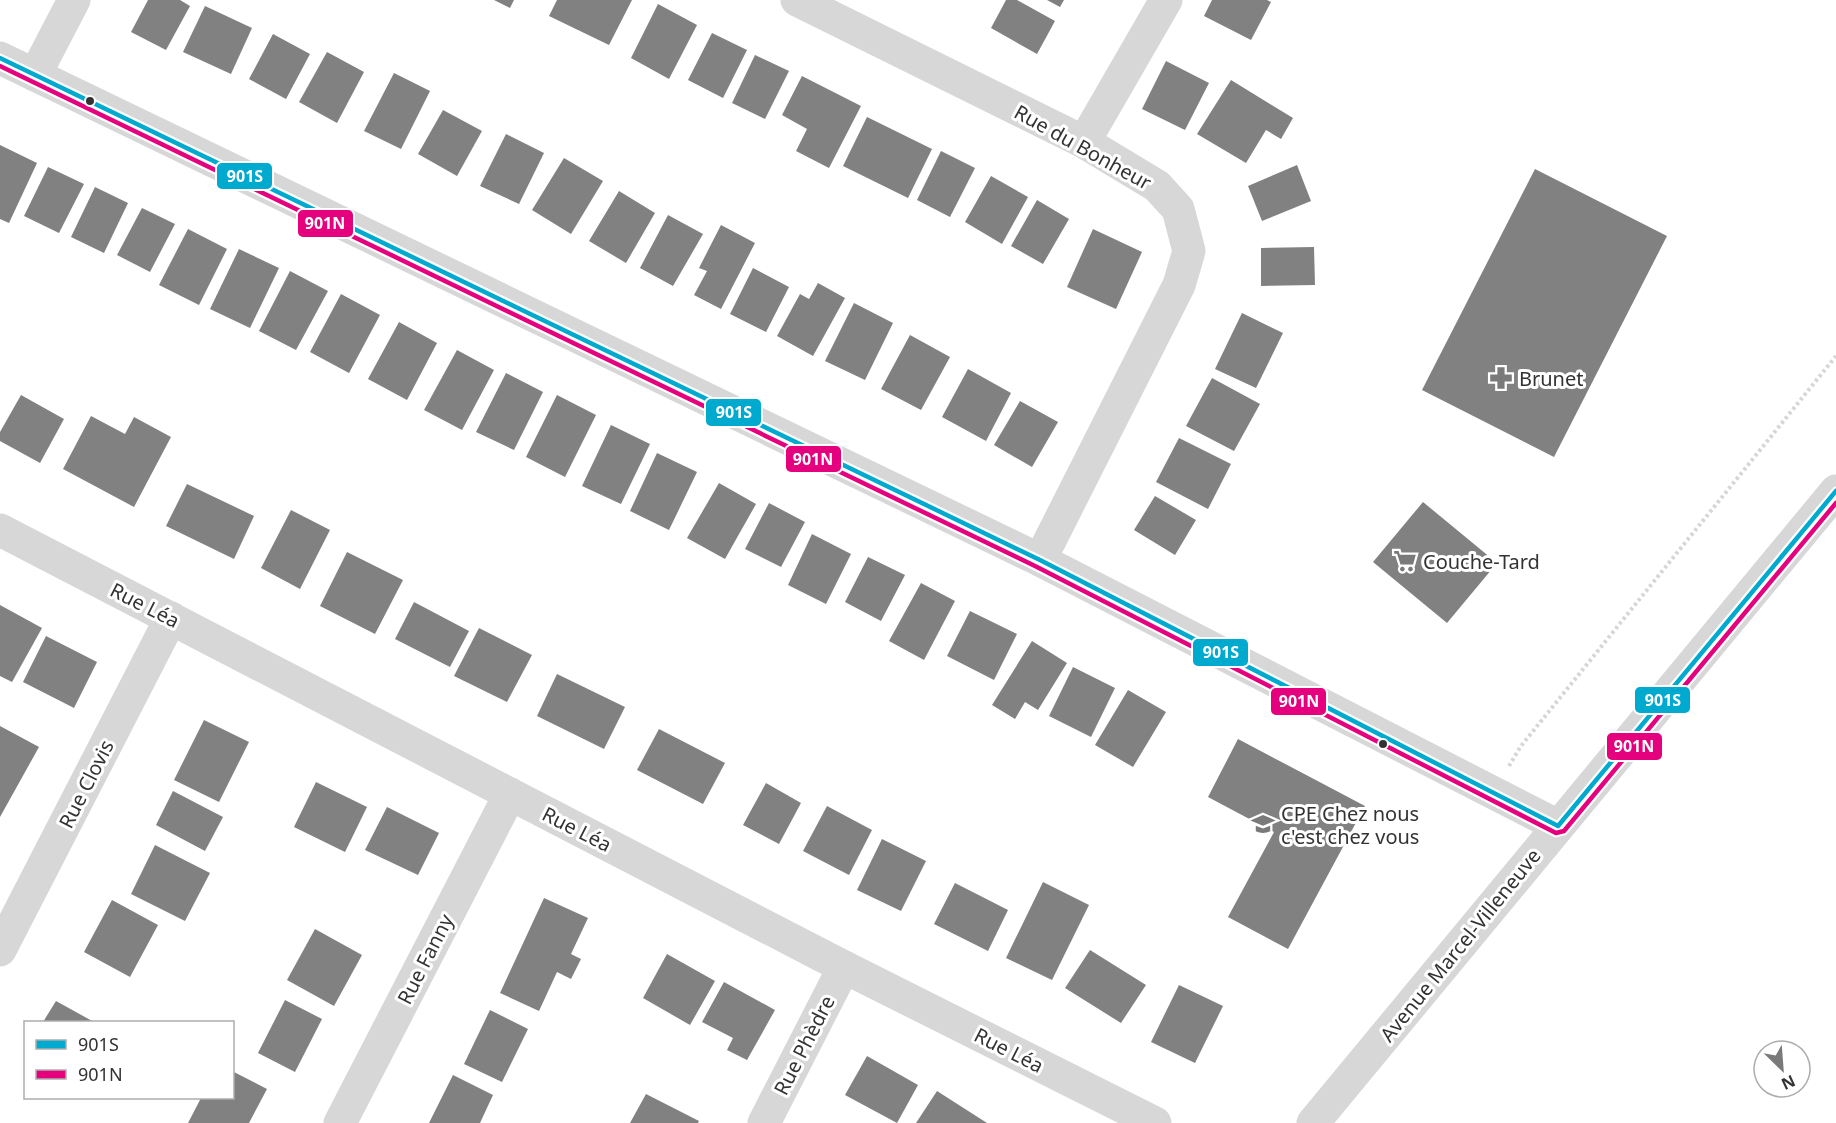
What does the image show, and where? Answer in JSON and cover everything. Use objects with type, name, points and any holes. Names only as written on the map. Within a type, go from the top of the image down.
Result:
[{"type":"street","points":[[35,75],[74,0]]},
{"type":"street","name":"Rue du Bonheur","points":[[798,0],[1084,142],[1156,186],[1178,209],[1189,251],[1179,285],[1040,560]]},
{"type":"street","points":[[1084,142],[1166,0]]},
{"type":"street","points":[[0,58],[1040,560],[1558,826]]},
{"type":"street","name":"Avenue Marcel-Villeneuve","points":[[1313,1123],[1836,491]]},
{"type":"street","name":"Rue Léa","points":[[0,530],[844,967],[1155,1123]]},
{"type":"street","name":"Rue Clovis","points":[[0,950],[171,618]]},
{"type":"street","name":"Rue Fanny","points":[[340,1123],[510,794]]},
{"type":"street","name":"Rue Phèdre","points":[[764,1123],[844,967]]},
{"type":"path","points":[[1492,792],[1521,746],[1836,356]]},
{"type":"building","points":[[148,0],[180,0],[190,6],[166,50],[131,32]]},
{"type":"building","points":[[494,0],[514,0],[510,8]]},
{"type":"building","points":[[557,0],[632,0],[609,45],[549,16]]},
{"type":"building","points":[[1006,0],[1017,0],[1055,21],[1037,54],[991,28]]},
{"type":"building","points":[[1047,0],[1064,0],[1060,7]]},
{"type":"building","points":[[1212,0],[1267,0],[1271,2],[1251,40],[1204,16]]},
{"type":"building","points":[[658,4],[697,25],[669,79],[631,58]]},
{"type":"building","points":[[205,6],[252,28],[231,74],[183,52]]},
{"type":"building","points":[[712,33],[747,50],[723,98],[688,80]]},
{"type":"building","points":[[273,34],[310,54],[286,99],[249,79]]},
{"type":"building","points":[[327,52],[364,72],[337,123],[299,102]]},
{"type":"building","points":[[755,55],[789,71],[765,119],[732,103]]},
{"type":"building","points":[[1166,61],[1209,83],[1185,130],[1142,109]]},
{"type":"building","points":[[394,73],[430,91],[401,149],[364,131]]},
{"type":"building","points":[[802,76],[861,106],[829,168],[796,151],[807,129],[782,115]]},
{"type":"building","points":[[1231,80],[1293,118],[1281,139],[1266,130],[1246,163],[1197,134]]},
{"type":"building","points":[[443,110],[482,131],[457,176],[418,154]]},
{"type":"building","points":[[867,117],[932,149],[908,198],[843,166]]},
{"type":"building","points":[[506,134],[544,153],[519,204],[480,186]]},
{"type":"building","points":[[0,145],[37,163],[9,223],[0,219]]},
{"type":"building","points":[[941,151],[975,168],[950,217],[917,200]]},
{"type":"building","points":[[564,158],[603,181],[571,234],[532,210]]},
{"type":"building","points":[[1297,165],[1311,201],[1262,221],[1248,186]]},
{"type":"building","points":[[48,167],[84,184],[59,233],[24,216]]},
{"type":"building","points":[[1535,169],[1667,236],[1554,457],[1422,390]]},
{"type":"building","points":[[991,176],[1028,197],[1002,244],[965,222]]},
{"type":"building","points":[[95,187],[128,203],[104,253],[71,237]]},
{"type":"building","points":[[619,191],[655,213],[626,263],[589,241]]},
{"type":"building","points":[[1037,200],[1069,219],[1043,264],[1011,246]]},
{"type":"building","points":[[142,208],[175,224],[150,272],[117,255]]},
{"type":"building","points":[[668,215],[703,234],[673,286],[640,268]]},
{"type":"building","points":[[721,225],[755,243],[721,309],[694,295],[707,271],[699,268]]},
{"type":"building","points":[[188,229],[227,249],[199,305],[159,285]]},
{"type":"building","points":[[1093,229],[1142,252],[1116,309],[1067,287]]},
{"type":"building","points":[[1314,247],[1315,285],[1261,286],[1261,248]]},
{"type":"building","points":[[239,249],[279,268],[250,328],[210,309]]},
{"type":"building","points":[[753,268],[789,287],[766,332],[730,314]]},
{"type":"building","points":[[290,271],[328,291],[296,350],[259,331]]},
{"type":"building","points":[[818,283],[845,298],[813,356],[777,336],[800,294],[809,299]]},
{"type":"building","points":[[341,294],[380,315],[349,373],[310,352]]},
{"type":"building","points":[[854,303],[893,323],[865,380],[825,361]]},
{"type":"building","points":[[1242,313],[1283,333],[1256,388],[1215,369]]},
{"type":"building","points":[[399,322],[437,343],[407,400],[368,379]]},
{"type":"building","points":[[910,335],[950,357],[921,410],[881,389]]},
{"type":"building","points":[[457,350],[494,370],[462,430],[424,410]]},
{"type":"building","points":[[968,369],[1011,393],[986,441],[942,417]]},
{"type":"building","points":[[506,373],[543,392],[514,450],[476,432]]},
{"type":"building","points":[[1212,378],[1260,404],[1234,451],[1186,426]]},
{"type":"building","points":[[21,395],[64,419],[40,463],[0,441],[0,432]]},
{"type":"building","points":[[557,395],[596,415],[565,477],[526,457]]},
{"type":"building","points":[[1020,401],[1058,422],[1032,467],[994,445]]},
{"type":"building","points":[[91,416],[125,434],[134,417],[171,437],[134,507],[63,469]]},
{"type":"building","points":[[611,425],[650,444],[621,504],[582,486]]},
{"type":"building","points":[[1179,438],[1231,464],[1208,509],[1156,482]]},
{"type":"building","points":[[657,453],[697,472],[669,530],[630,511]]},
{"type":"building","points":[[719,483],[756,504],[725,559],[687,538]]},
{"type":"building","points":[[187,484],[254,516],[234,559],[166,526]]},
{"type":"building","points":[[1155,496],[1196,520],[1175,555],[1134,530]]},
{"type":"building","points":[[1423,502],[1497,563],[1447,623],[1373,562]]},
{"type":"building","points":[[769,503],[805,522],[781,567],[745,549]]},
{"type":"building","points":[[291,510],[330,530],[300,589],[261,568]]},
{"type":"building","points":[[812,534],[851,554],[826,604],[788,585]]},
{"type":"building","points":[[347,552],[403,580],[375,634],[320,606]]},
{"type":"building","points":[[868,557],[905,575],[881,621],[845,602]]},
{"type":"building","points":[[921,583],[955,601],[924,660],[889,641]]},
{"type":"building","points":[[414,602],[469,631],[450,667],[395,639]]},
{"type":"building","points":[[0,605],[42,628],[12,682],[0,676]]},
{"type":"building","points":[[970,611],[1017,634],[994,680],[947,656]]},
{"type":"building","points":[[479,628],[532,655],[507,702],[454,676]]},
{"type":"building","points":[[46,636],[97,662],[74,708],[23,682]]},
{"type":"building","points":[[1032,641],[1067,663],[1038,710],[1025,702],[1015,719],[992,705]]},
{"type":"building","points":[[1073,667],[1115,688],[1091,737],[1049,716]]},
{"type":"building","points":[[557,674],[625,707],[604,749],[537,716]]},
{"type":"building","points":[[1128,690],[1166,712],[1133,767],[1095,745]]},
{"type":"building","points":[[204,720],[249,742],[219,802],[174,780]]},
{"type":"building","points":[[0,726],[39,747],[0,817]]},
{"type":"building","points":[[659,729],[725,763],[703,804],[637,770]]},
{"type":"building","points":[[1238,739],[1365,806],[1288,949],[1228,917],[1274,832],[1208,797]]},
{"type":"building","points":[[316,782],[367,807],[345,852],[294,827]]},
{"type":"building","points":[[766,783],[801,803],[779,844],[743,825]]},
{"type":"building","points":[[173,791],[223,817],[205,851],[156,825]]},
{"type":"building","points":[[827,806],[872,830],[849,875],[803,851]]},
{"type":"building","points":[[387,807],[439,833],[418,875],[365,850]]},
{"type":"building","points":[[882,839],[926,861],[901,911],[857,890]]},
{"type":"building","points":[[155,845],[210,873],[185,921],[131,894]]},
{"type":"building","points":[[1043,882],[1089,905],[1052,980],[1006,958]]},
{"type":"building","points":[[955,883],[1008,910],[988,951],[934,924]]},
{"type":"building","points":[[544,898],[588,918],[571,954],[581,959],[571,979],[557,972],[539,1011],[500,993]]},
{"type":"building","points":[[112,900],[158,925],[130,977],[84,952]]},
{"type":"building","points":[[315,929],[362,955],[334,1006],[287,980]]},
{"type":"building","points":[[1090,950],[1146,985],[1121,1023],[1065,988]]},
{"type":"building","points":[[667,954],[715,981],[690,1025],[643,998]]},
{"type":"building","points":[[724,982],[775,1010],[747,1060],[727,1050],[733,1038],[702,1022]]},
{"type":"building","points":[[1179,985],[1223,1006],[1195,1063],[1151,1042]]},
{"type":"building","points":[[285,1000],[322,1019],[295,1072],[258,1053]]},
{"type":"building","points":[[56,1001],[92,1021],[44,1021]]},
{"type":"building","points":[[490,1010],[528,1029],[502,1082],[464,1064]]},
{"type":"building","points":[[867,1056],[918,1085],[897,1123],[845,1095]]},
{"type":"building","points":[[234,1072],[267,1089],[249,1123],[188,1123],[200,1099],[234,1099]]},
{"type":"building","points":[[453,1075],[493,1095],[480,1123],[429,1123]]},
{"type":"building","points":[[937,1091],[987,1123],[916,1123]]},
{"type":"building","points":[[646,1094],[699,1121],[698,1123],[630,1123]]},
{"type":"transit line","name":"901S","points":[[0,58],[1040,560],[1558,826],[1836,491]]},
{"type":"transit line","name":"901N","points":[[0,66],[1037,567],[1556,833],[1564,831],[1836,503]]},
{"type":"place","name":"Brunet","points":[[1501,378]]},
{"type":"place","name":"Couche-Tard","points":[[1405,561]]},
{"type":"place","name":"CPE Chez nous c'est chez vous","points":[[1263,824]]}]
